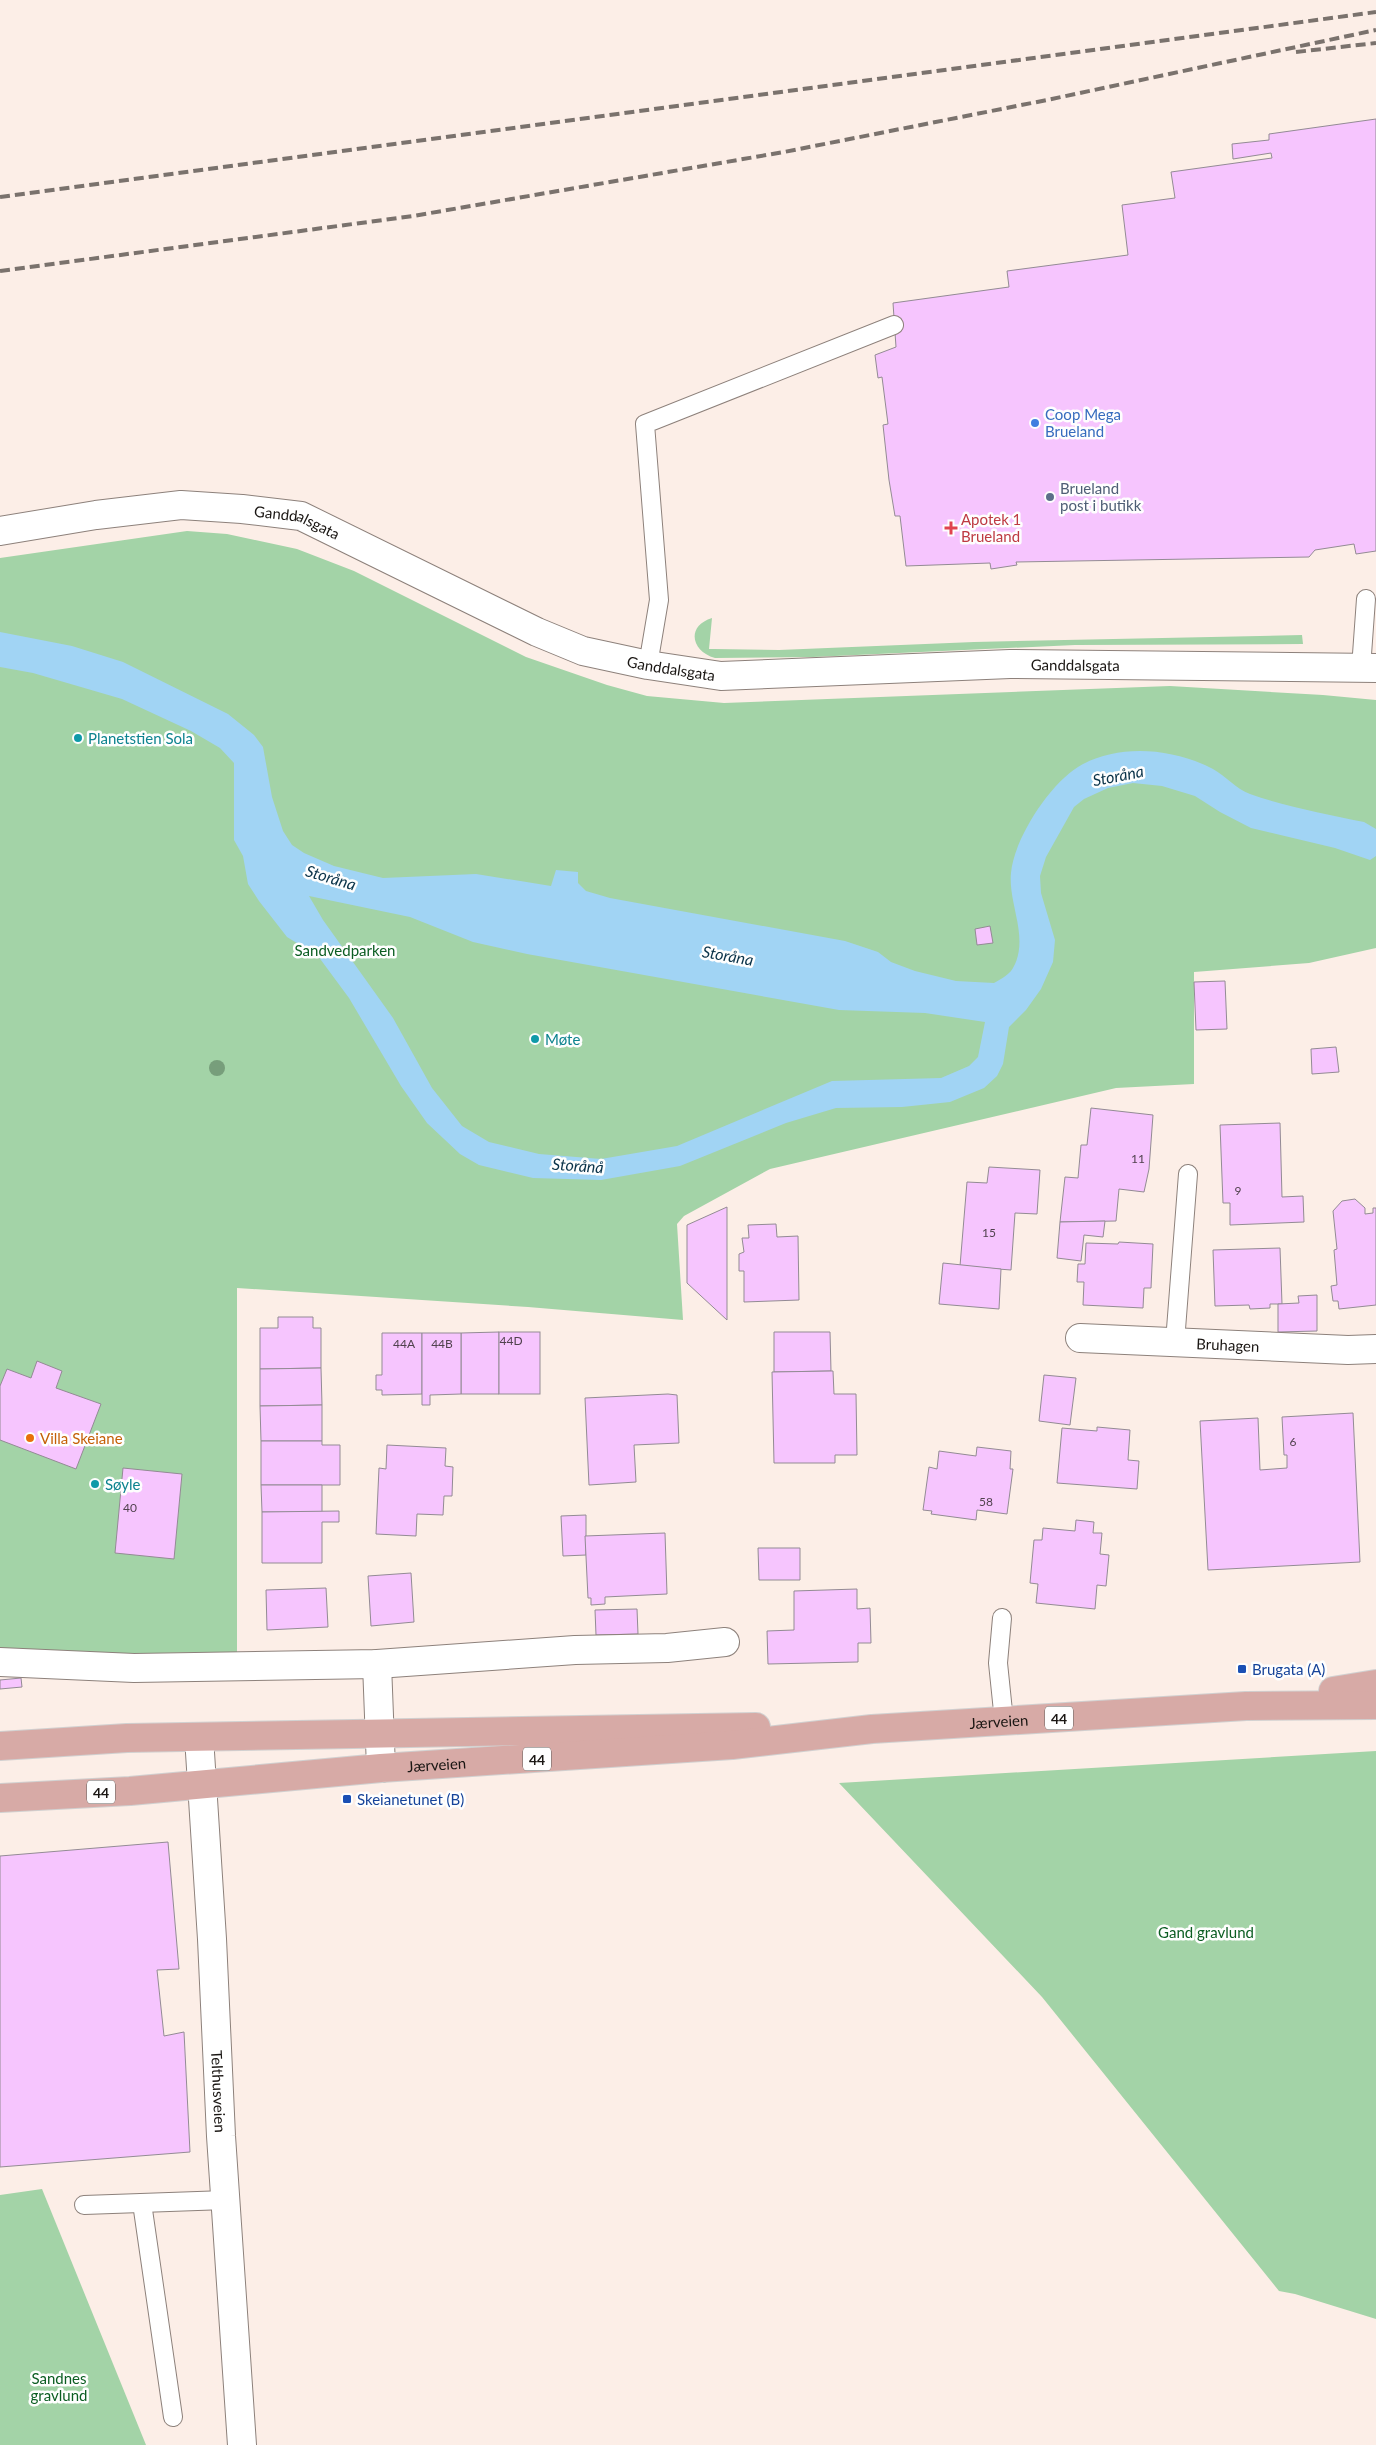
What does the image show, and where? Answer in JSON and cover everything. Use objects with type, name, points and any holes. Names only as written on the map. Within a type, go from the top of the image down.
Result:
[{"type":"main road","name":"Jærveien","points":[[1246,1706],[1376,1684]]},
{"type":"main road","name":"Jærveien","points":[[0,1746],[127,1738],[732,1727],[872,1728],[1246,1706],[1376,1705]]},
{"type":"main road","name":"Jærveien","points":[[0,1798],[130,1790],[381,1768],[732,1745],[872,1728]]},
{"type":"street","name":"Ganddalsgata","points":[[0,531],[96,514],[181,505],[242,508],[301,516],[538,632],[582,650],[648,665],[721,676],[1010,664],[1368,668]]},
{"type":"street","name":"Bruhagen","points":[[1080,1338],[1348,1350],[1376,1348]]},
{"type":"street","points":[[0,1662],[134,1668],[377,1664],[576,1650],[667,1648],[725,1642]]},
{"type":"street","points":[[377,1664],[381,1768]]},
{"type":"street","name":"Telthusveien","points":[[200,1737],[201,1783],[242,2445]]},
{"type":"lane","points":[[648,665],[659,600],[645,424],[894,325]]},
{"type":"lane","points":[[1366,599],[1368,668]]},
{"type":"lane","points":[[1175,1342],[1188,1174]]},
{"type":"lane","points":[[1002,1618],[998,1663],[1004,1721]]},
{"type":"lane","points":[[84,2205],[226,2200]]},
{"type":"lane","points":[[142,2203],[173,2417]]},
{"type":"green space","name":"Sandvedparken","points":[[187,531],[227,534],[297,549],[354,571],[526,657],[607,685],[647,696],[724,703],[1170,686],[1376,700],[1376,948],[1309,963],[1194,972],[1194,1084],[1116,1088],[770,1169],[684,1216],[677,1224],[683,1320],[528,1307],[237,1288],[237,1652],[0,1655],[0,558]]},
{"type":"green space","points":[[712,618],[709,649],[779,650],[974,642],[1302,635],[1303,644],[1075,645],[813,657],[715,658],[701,650],[695,638],[695,632],[698,627]]},
{"type":"green space","name":"Gand gravlund","points":[[1376,1751],[1376,2319],[1295,2294],[1279,2291],[1042,1997],[839,1783]]},
{"type":"green space","name":"Sandnes gravlund","points":[[42,2189],[146,2445],[0,2445],[0,2195]]},
{"type":"water","points":[[0,632],[72,646],[123,662],[228,714],[254,735],[263,747],[272,797],[283,831],[292,845],[304,853],[334,866],[383,878],[476,874],[551,886],[556,870],[578,872],[578,883],[586,891],[610,898],[845,941],[878,952],[891,962],[915,971],[956,981],[994,983],[1013,969],[1018,955],[1019,932],[1012,896],[1011,873],[1019,845],[1035,814],[1056,786],[1067,775],[1093,759],[1110,754],[1145,751],[1181,756],[1213,769],[1250,794],[1292,806],[1364,822],[1376,829],[1376,856],[1370,860],[1335,848],[1251,828],[1195,796],[1162,786],[1133,783],[1108,788],[1084,799],[1074,807],[1046,857],[1040,876],[1041,893],[1055,940],[1053,962],[1041,989],[1026,1010],[1009,1027],[1003,1064],[997,1076],[984,1088],[950,1102],[902,1107],[836,1108],[786,1123],[680,1166],[601,1180],[533,1178],[479,1165],[460,1154],[427,1123],[401,1086],[349,998],[318,956],[287,937],[259,901],[248,884],[243,856],[234,840],[234,763],[220,748],[191,731],[122,699],[33,673],[0,667]],"holes":[[[309,896],[410,917],[473,942],[527,954],[839,1010],[925,1013],[985,1022],[978,1057],[969,1066],[941,1078],[832,1081],[677,1146],[601,1159],[539,1154],[489,1142],[462,1126],[432,1088],[393,1018],[323,920]]]},
{"type":"building","points":[[1376,119],[1376,551],[1356,554],[1354,544],[1315,550],[1309,557],[1016,562],[1017,565],[991,569],[990,563],[906,566],[900,516],[895,516],[889,480],[883,425],[888,424],[882,377],[878,378],[875,355],[896,347],[893,303],[1009,287],[1007,271],[1128,255],[1122,205],[1175,198],[1171,172],[1272,158],[1271,153],[1233,159],[1232,144],[1269,140],[1269,134]]},
{"type":"building","points":[[990,926],[993,943],[977,945],[975,929]]},
{"type":"building","points":[[1225,981],[1227,1029],[1196,1030],[1194,982]]},
{"type":"building","points":[[1336,1047],[1339,1072],[1312,1074],[1311,1049]]},
{"type":"building","points":[[1091,1108],[1153,1115],[1149,1169],[1144,1192],[1119,1189],[1116,1221],[1060,1222],[1065,1177],[1078,1178],[1081,1145],[1087,1145]]},
{"type":"building","points":[[1280,1123],[1282,1197],[1303,1196],[1304,1222],[1230,1225],[1230,1203],[1223,1203],[1220,1125]]},
{"type":"building","points":[[989,1167],[1040,1170],[1037,1214],[1015,1213],[1011,1270],[960,1266],[967,1182],[987,1183]]},
{"type":"building","points":[[1355,1199],[1365,1208],[1365,1214],[1373,1213],[1373,1208],[1376,1208],[1376,1305],[1339,1309],[1338,1301],[1333,1301],[1331,1286],[1337,1285],[1334,1250],[1337,1249],[1333,1211],[1342,1201]]},
{"type":"building","points":[[727,1207],[727,1320],[687,1283],[687,1225]]},
{"type":"building","points":[[1105,1221],[1103,1237],[1084,1235],[1081,1261],[1057,1258],[1060,1222]]},
{"type":"building","points":[[776,1224],[777,1237],[798,1236],[799,1300],[744,1302],[744,1271],[739,1271],[739,1254],[744,1252],[742,1238],[749,1238],[748,1225]]},
{"type":"building","points":[[1119,1242],[1153,1244],[1151,1288],[1144,1288],[1143,1308],[1083,1305],[1084,1282],[1077,1282],[1078,1264],[1085,1264],[1086,1243],[1118,1244]]},
{"type":"building","points":[[1280,1248],[1282,1304],[1270,1304],[1270,1308],[1250,1309],[1249,1305],[1215,1306],[1213,1250]]},
{"type":"building","points":[[943,1263],[1001,1269],[999,1309],[939,1304]]},
{"type":"building","points":[[1317,1295],[1317,1331],[1278,1332],[1278,1304],[1299,1303],[1298,1296]]},
{"type":"building","points":[[278,1317],[313,1317],[313,1328],[321,1328],[321,1368],[260,1369],[260,1328],[278,1328]]},
{"type":"building","points":[[499,1332],[499,1394],[461,1394],[461,1333]]},
{"type":"building","points":[[499,1332],[540,1332],[540,1394],[499,1394]]},
{"type":"building","points":[[774,1332],[830,1332],[831,1371],[774,1372]]},
{"type":"building","points":[[382,1333],[422,1333],[422,1394],[382,1395],[382,1390],[376,1390],[376,1375],[382,1375]]},
{"type":"building","points":[[422,1333],[461,1333],[461,1394],[430,1395],[430,1405],[422,1405]]},
{"type":"building","points":[[37,1361],[62,1371],[56,1388],[101,1404],[76,1469],[0,1440],[0,1386],[7,1369],[31,1378]]},
{"type":"building","points":[[321,1368],[322,1405],[260,1406],[260,1369]]},
{"type":"building","points":[[833,1371],[834,1394],[856,1394],[857,1455],[835,1455],[835,1463],[774,1463],[772,1372]]},
{"type":"building","points":[[1044,1375],[1076,1378],[1070,1425],[1039,1421]]},
{"type":"building","points":[[677,1395],[679,1443],[634,1445],[636,1482],[589,1485],[585,1398]]},
{"type":"building","points":[[322,1405],[322,1441],[261,1441],[260,1406]]},
{"type":"building","points":[[1353,1413],[1360,1562],[1208,1570],[1200,1421],[1258,1418],[1260,1470],[1287,1468],[1287,1455],[1284,1455],[1282,1417]]},
{"type":"building","points":[[1097,1427],[1130,1430],[1128,1460],[1139,1461],[1137,1489],[1057,1483],[1062,1428],[1097,1431]]},
{"type":"building","points":[[261,1441],[322,1441],[322,1445],[340,1445],[340,1485],[261,1485]]},
{"type":"building","points":[[387,1445],[446,1448],[445,1466],[453,1467],[452,1496],[444,1496],[443,1515],[417,1514],[416,1536],[376,1534],[379,1468],[386,1469]]},
{"type":"building","points":[[977,1447],[1011,1451],[1010,1469],[1013,1469],[1007,1514],[977,1510],[976,1520],[931,1514],[932,1511],[923,1510],[929,1467],[937,1469],[939,1451],[976,1456]]},
{"type":"building","points":[[123,1468],[182,1474],[174,1559],[115,1553]]},
{"type":"building","points":[[261,1485],[322,1485],[322,1512],[262,1512]]},
{"type":"building","points":[[339,1511],[339,1522],[322,1522],[322,1563],[262,1563],[262,1512]]},
{"type":"building","points":[[586,1515],[586,1555],[563,1556],[561,1516]]},
{"type":"building","points":[[1076,1520],[1094,1522],[1093,1533],[1102,1533],[1100,1554],[1109,1555],[1106,1586],[1097,1585],[1095,1609],[1036,1603],[1038,1584],[1030,1583],[1034,1540],[1042,1540],[1043,1528],[1075,1531]]},
{"type":"building","points":[[665,1533],[667,1594],[605,1597],[605,1604],[591,1605],[591,1598],[588,1598],[585,1536]]},
{"type":"building","points":[[758,1548],[800,1548],[800,1580],[759,1580]]},
{"type":"building","points":[[411,1573],[414,1622],[371,1626],[368,1576]]},
{"type":"building","points":[[326,1588],[328,1627],[267,1630],[266,1590]]},
{"type":"building","points":[[857,1589],[857,1609],[870,1608],[871,1643],[858,1643],[858,1662],[768,1664],[767,1631],[794,1630],[794,1591]]},
{"type":"building","points":[[637,1609],[638,1634],[596,1635],[595,1610]]},
{"type":"building","points":[[21,1678],[22,1687],[0,1689],[0,1680]]},
{"type":"building","points":[[168,1842],[179,1969],[157,1970],[164,2036],[184,2032],[190,2152],[0,2167],[0,1856]]},
{"type":"railway","points":[[0,197],[1376,12]]},
{"type":"railway","points":[[0,271],[413,216],[784,152],[1047,100],[1376,30]]},
{"type":"railway","points":[[1296,52],[1376,43]]},
{"type":"place","name":"Coop Mega Brueland","points":[[1035,423]]},
{"type":"place","name":"Brueland post i butikk","points":[[1050,497]]},
{"type":"place","name":"Apotek 1 Brueland","points":[[951,528]]},
{"type":"place","name":"Planetstien Sola","points":[[78,738]]},
{"type":"place","name":"Møte","points":[[535,1039]]},
{"type":"place","name":"Villa Skeiane","points":[[30,1438]]},
{"type":"place","name":"Søyle","points":[[95,1484]]},
{"type":"place","name":"Brugata (A)","points":[[1242,1669]]},
{"type":"place","name":"Skeianetunet (B)","points":[[347,1799]]},
{"type":"water label","name":"Storåna","points":[[1118,775]]},
{"type":"water label","name":"Storåna","points":[[331,877]]},
{"type":"water label","name":"Storåna","points":[[728,955]]},
{"type":"water label","name":"Storånå","points":[[578,1165]]}]
